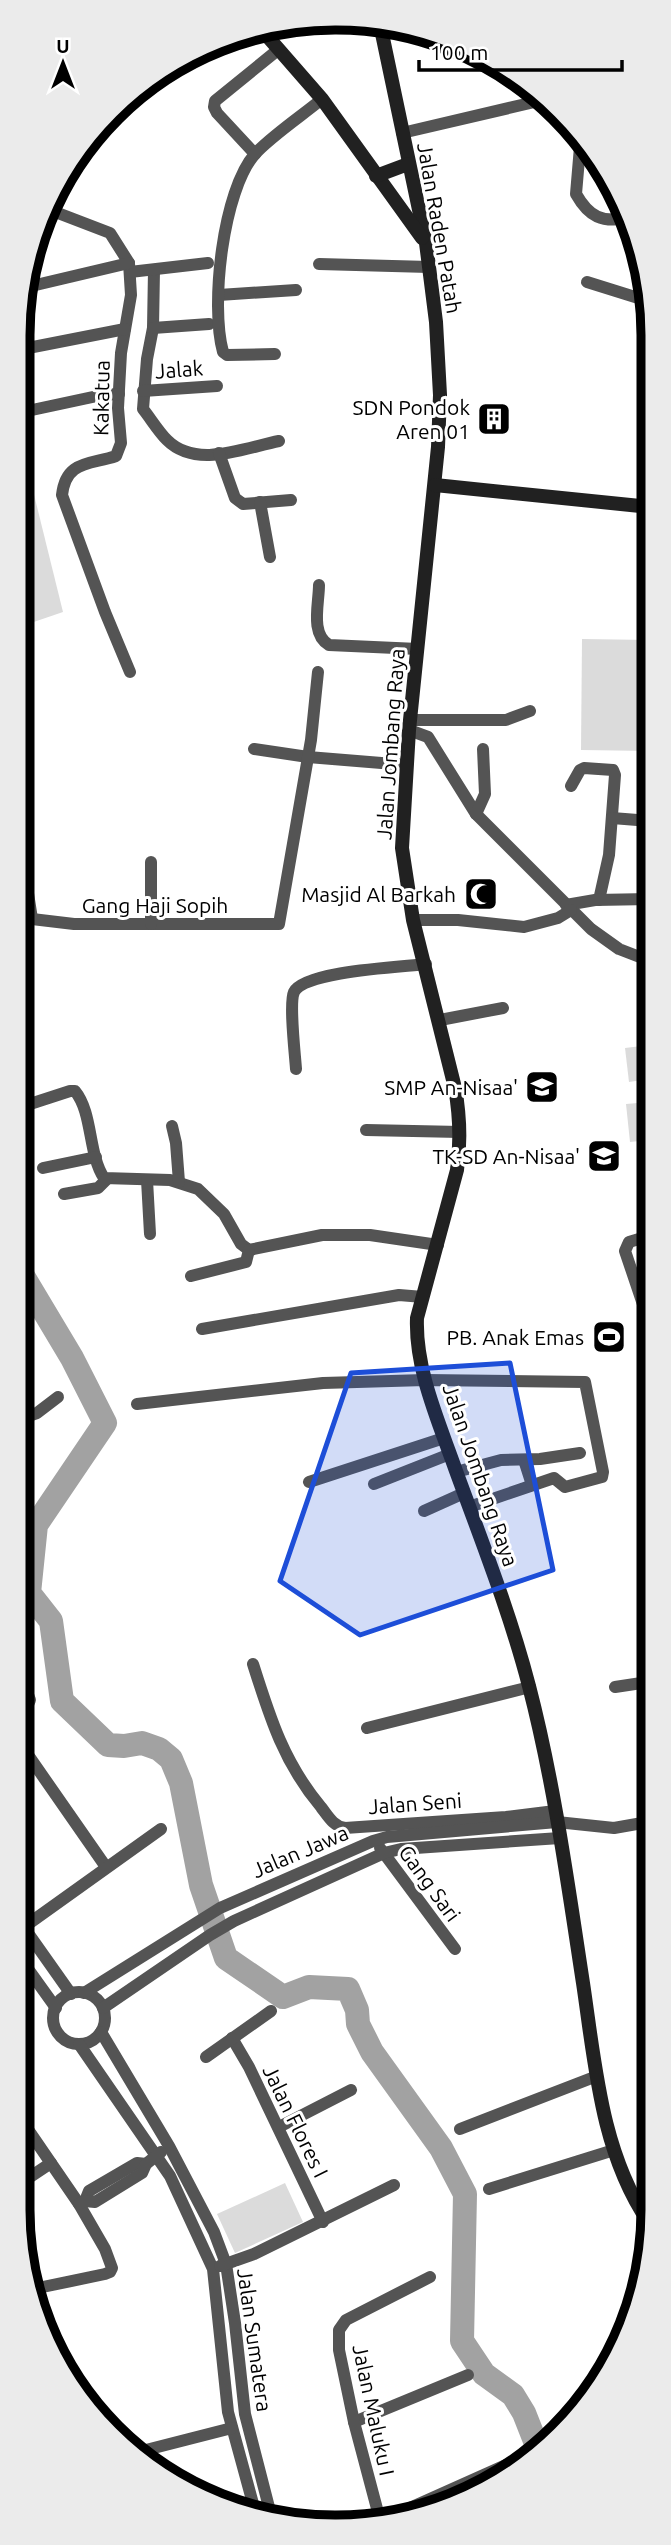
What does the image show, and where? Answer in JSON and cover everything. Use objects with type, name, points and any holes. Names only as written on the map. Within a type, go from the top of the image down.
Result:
[{"type":"main road","name":"Jalan Raden Patah","points":[[382,33],[426,243],[436,322],[440,395],[436,485]]},
{"type":"main road","points":[[269,37],[322,99],[426,243]]},
{"type":"main road","points":[[376,176],[408,164]]},
{"type":"main road","points":[[436,485],[641,506]]},
{"type":"main road","name":"Jalan Jombang Raya","points":[[436,485],[409,725],[402,848],[413,920],[455,1088],[460,1132],[457,1170],[422,1297],[416,1339],[425,1380],[508,1615],[530,1687],[560,1838],[597,2076],[614,2150],[632,2197],[641,2210]]},
{"type":"street","points":[[255,154],[217,113],[215,101],[279,49]]},
{"type":"street","points":[[275,354],[227,355],[223,352],[219,295],[221,247],[240,183],[255,154],[322,99]]},
{"type":"street","points":[[402,134],[533,102]]},
{"type":"street","points":[[579,150],[576,194],[594,217],[619,220]]},
{"type":"street","points":[[56,212],[110,233],[139,269],[153,328],[143,391],[131,408],[182,451],[200,456],[279,441]]},
{"type":"street","points":[[34,286],[139,269],[208,263]]},
{"type":"street","points":[[319,264],[429,268]]},
{"type":"street","name":"Kakatua","points":[[130,672],[104,612],[62,495],[67,476],[74,469],[82,464],[111,457],[118,452],[131,408],[119,394],[125,329],[139,269]]},
{"type":"street","points":[[587,282],[639,298]]},
{"type":"street","points":[[219,295],[296,290]]},
{"type":"street","points":[[153,328],[209,324]]},
{"type":"street","points":[[30,348],[125,329]]},
{"type":"street","name":"Jalak","points":[[143,391],[217,386]]},
{"type":"street","points":[[30,410],[119,394]]},
{"type":"street","points":[[219,453],[235,498],[243,503],[291,499]]},
{"type":"street","points":[[260,502],[271,558]]},
{"type":"street","points":[[319,584],[317,632],[322,641],[329,645],[418,649]]},
{"type":"street","points":[[308,757],[318,672]]},
{"type":"street","points":[[409,725],[506,720],[530,711]]},
{"type":"street","points":[[409,725],[428,737],[477,814],[569,908],[606,941],[641,958]]},
{"type":"street","points":[[254,749],[308,757],[406,765]]},
{"type":"street","points":[[477,814],[485,794],[482,749]]},
{"type":"street","name":"Gang Haji Sopih","points":[[30,923],[279,925],[308,757]]},
{"type":"street","points":[[571,786],[584,768],[613,770],[615,775],[605,880],[599,900]]},
{"type":"street","points":[[612,818],[641,820]]},
{"type":"street","points":[[151,862],[151,924]]},
{"type":"street","points":[[413,920],[458,919],[524,927],[558,918],[569,908],[599,900],[641,899]]},
{"type":"street","points":[[296,1069],[292,1003],[294,992],[303,984],[320,976],[426,964]]},
{"type":"street","points":[[440,1020],[503,1008]]},
{"type":"street","points":[[30,1104],[75,1091],[81,1101],[101,1174],[107,1179],[179,1182],[198,1189],[224,1214],[241,1244],[249,1250],[322,1235],[370,1235],[438,1245]]},
{"type":"street","points":[[172,1126],[179,1182]]},
{"type":"street","points":[[366,1130],[460,1132]]},
{"type":"street","points":[[43,1168],[96,1157]]},
{"type":"street","points":[[64,1194],[98,1188],[107,1179]]},
{"type":"street","points":[[147,1180],[150,1234]]},
{"type":"street","points":[[641,1238],[629,1242],[625,1251],[641,1298]]},
{"type":"street","points":[[191,1276],[246,1262],[249,1250]]},
{"type":"street","points":[[202,1329],[399,1295],[422,1297]]},
{"type":"street","points":[[136,1404],[323,1383],[425,1380],[585,1382],[603,1474],[600,1478],[565,1487],[554,1478],[424,1511]]},
{"type":"street","points":[[30,1415],[58,1396]]},
{"type":"street","points":[[309,1482],[444,1437]]},
{"type":"street","points":[[456,1472],[501,1460],[580,1453]]},
{"type":"street","points":[[374,1484],[450,1454]]},
{"type":"street","points":[[524,1460],[532,1485]]},
{"type":"street","name":"Jalan Seni","points":[[253,1664],[275,1732],[289,1763],[306,1790],[336,1826],[345,1828],[556,1816]]},
{"type":"street","points":[[615,1687],[641,1683]]},
{"type":"street","points":[[367,1728],[530,1687]]},
{"type":"street","points":[[30,1758],[106,1867]]},
{"type":"street","points":[[556,1816],[614,1828],[641,1823]]},
{"type":"street","name":"Jalan Jawa","points":[[78,1994],[225,1905],[373,1840],[556,1816]]},
{"type":"street","points":[[30,1917],[161,1829]]},
{"type":"street","name":"Jalan Jawa","points":[[103,2008],[211,1934],[236,1920],[384,1853],[401,1849],[560,1838]]},
{"type":"street","name":"Gang Sari","points":[[373,1840],[455,1950]]},
{"type":"street","points":[[225,1905],[236,1920]]},
{"type":"street","points":[[30,1934],[78,1994]]},
{"type":"street","points":[[30,1972],[55,2008]]},
{"type":"street","points":[[78,1994],[95,1998],[103,2008],[105,2020],[101,2032],[91,2041],[79,2044],[65,2040],[54,2022],[55,2008],[64,1997],[78,1994]]},
{"type":"street","points":[[206,2057],[271,2011]]},
{"type":"street","name":"Jalan Sumatera","points":[[101,2032],[169,2146],[214,2232],[235,2323],[245,2414],[269,2508]]},
{"type":"street","name":"Jalan Flores I","points":[[232,2038],[279,2127],[323,2222]]},
{"type":"street","name":"Jalan Sumatera","points":[[79,2044],[151,2160],[170,2176],[220,2267],[228,2412],[250,2503]]},
{"type":"street","points":[[460,2129],[597,2076]]},
{"type":"street","points":[[279,2127],[351,2090]]},
{"type":"street","points":[[30,2132],[82,2203],[105,2249],[112,2270],[40,2287]]},
{"type":"street","points":[[82,2203],[89,2191],[138,2163],[151,2160],[169,2146]]},
{"type":"street","points":[[489,2189],[614,2150]]},
{"type":"street","points":[[30,2177],[51,2162]]},
{"type":"street","points":[[220,2267],[323,2222],[394,2185]]},
{"type":"street","name":"Jalan Maluku I","points":[[379,2512],[354,2422],[339,2350],[340,2327],[346,2320],[430,2277]]},
{"type":"street","points":[[354,2422],[468,2375]]},
{"type":"street","points":[[147,2450],[232,2428]]},
{"type":"street","points":[[415,2505],[495,2470]]},
{"type":"highlighted area","points":[[510,1363],[553,1570],[360,1635],[280,1581],[351,1373]]},
{"type":"shaded area","points":[[30,478],[63,612],[30,623]]},
{"type":"shaded area","points":[[582,639],[641,640],[641,751],[581,750]]},
{"type":"shaded area","points":[[641,1046],[641,1080],[629,1082],[625,1048]]},
{"type":"shaded area","points":[[641,1103],[641,1141],[630,1142],[626,1104]]},
{"type":"shaded area","name":"PB. Anak Emas","points":[[621,1327],[624,1340],[597,1346],[594,1333]]},
{"type":"shaded area","points":[[285,2183],[303,2222],[235,2253],[217,2214]]},
{"type":"waterway","points":[[30,1288],[72,1358],[105,1423],[36,1525],[30,1583]]},
{"type":"waterway","points":[[30,1594],[51,1621],[62,1701],[108,1745],[142,1743],[159,1749],[171,1759],[181,1783],[201,1885],[226,1958],[283,1997],[309,1987],[348,1989],[357,2010],[358,2024],[372,2052],[441,2148],[465,2194],[462,2341],[484,2374],[513,2395],[524,2413],[535,2441]]},
{"type":"place","name":"SDN Pondok Aren 01","points":[[494,419]]},
{"type":"place","name":"Masjid Al Barkah","points":[[481,894]]},
{"type":"place","name":"SMP An-Nisaa'","points":[[542,1087]]},
{"type":"place","name":"TK-SD An-Nisaa'","points":[[604,1156]]},
{"type":"place","name":"PB. Anak Emas","points":[[609,1337]]}]
